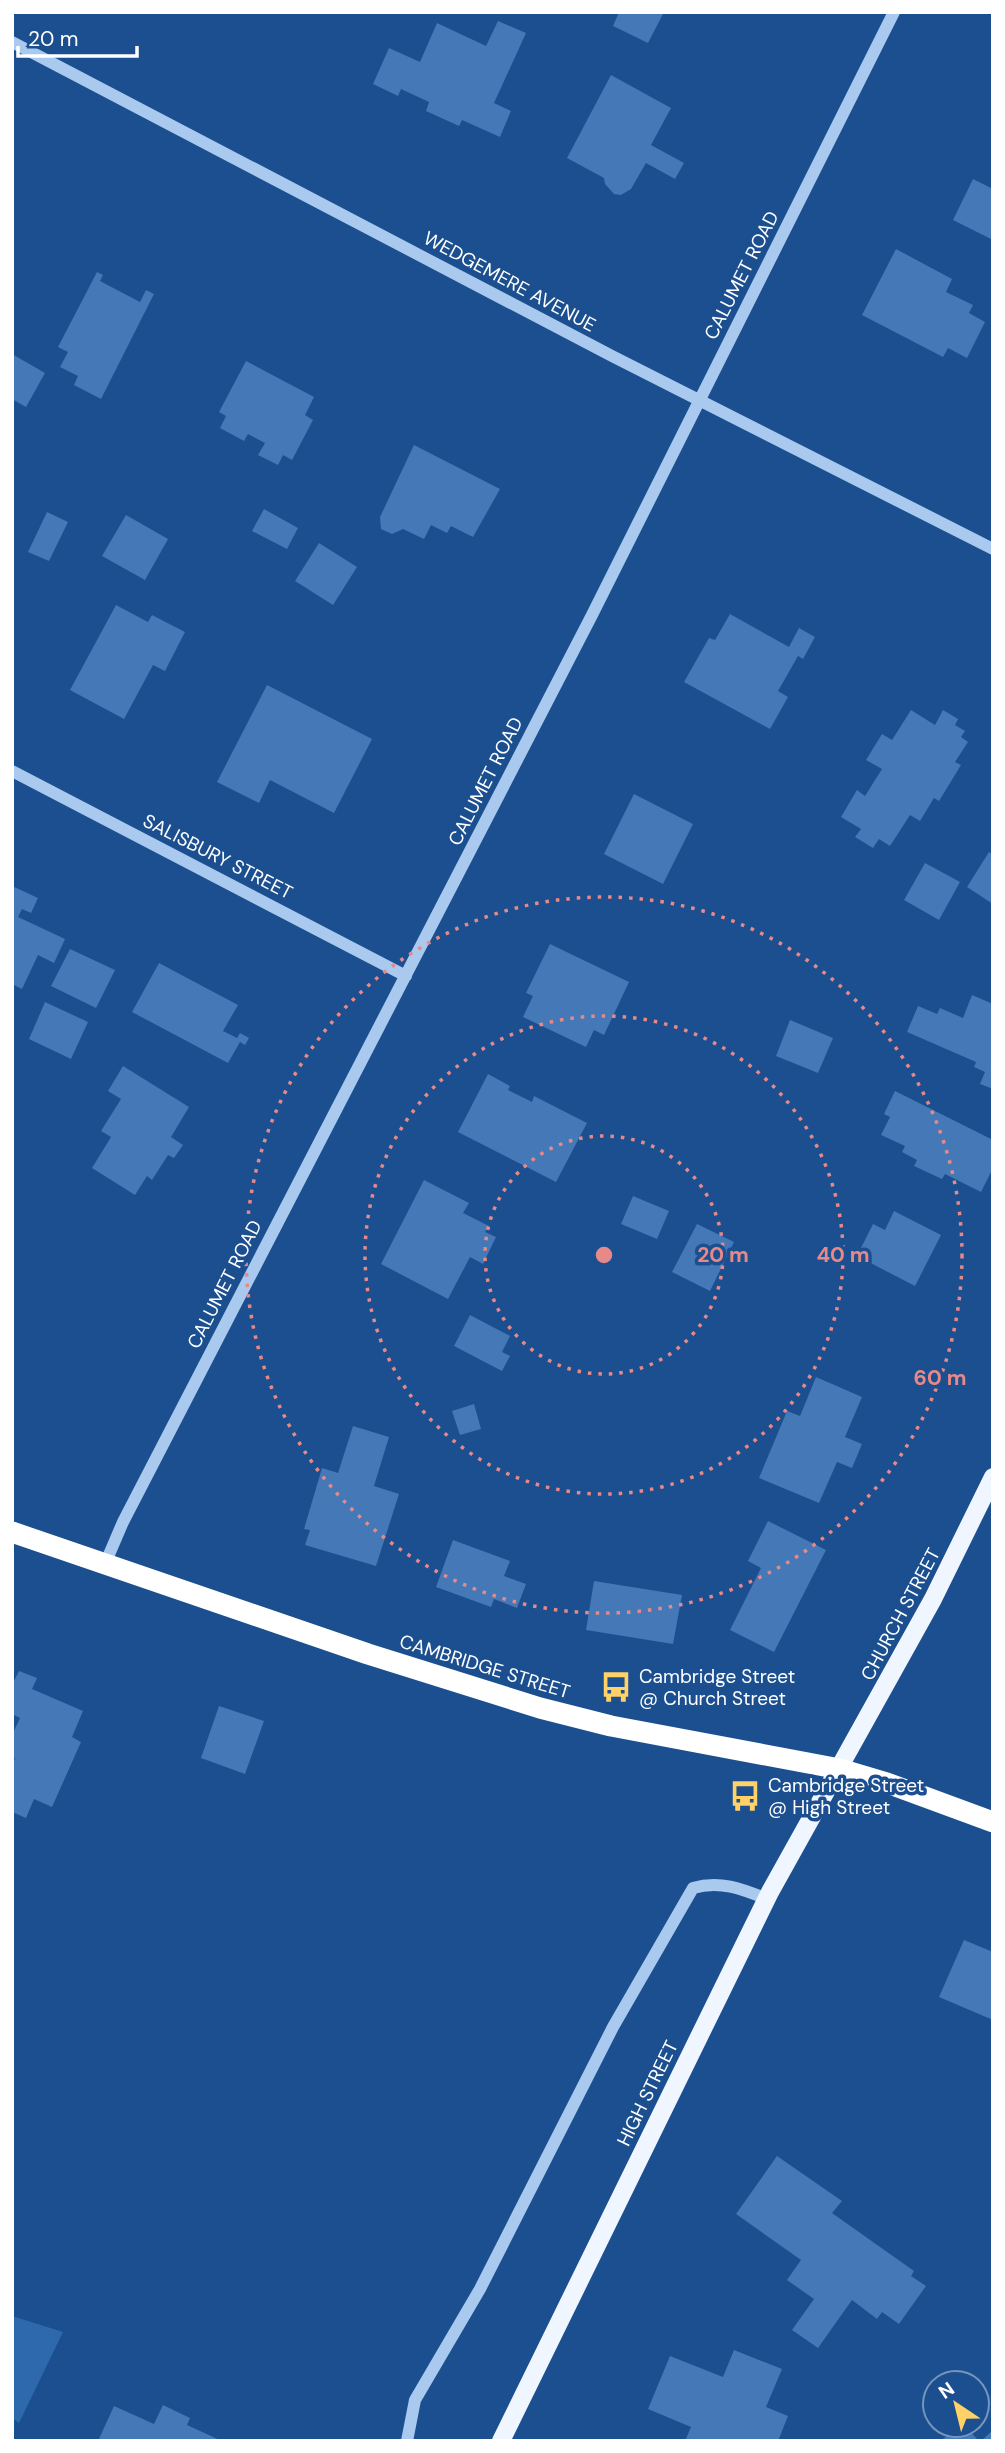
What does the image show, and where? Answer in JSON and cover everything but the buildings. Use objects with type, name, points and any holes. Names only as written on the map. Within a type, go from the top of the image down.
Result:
[{"type":"highway","name":"CAMBRIDGE STREET","points":[[12,1532],[368,1654],[540,1708],[611,1726],[840,1769],[887,1783],[993,1822]]},
{"type":"main road","name":"CHURCH STREET","points":[[840,1769],[933,1599],[993,1477]]},
{"type":"main road","name":"HIGH STREET","points":[[501,2441],[767,1899],[840,1769]]},
{"type":"street","name":"CALUMET ROAD","points":[[105,1564],[123,1521],[592,615],[894,12]]},
{"type":"street","name":"WEDGEMERE AVENUE","points":[[12,42],[699,400],[993,549]]},
{"type":"street","name":"SALISBURY STREET","points":[[12,771],[406,976]]},
{"type":"street","points":[[407,2441],[415,2400],[480,2289],[613,2026],[693,1888],[709,1884],[736,1887],[767,1899]]},
{"type":"shaded area","points":[[12,2316],[63,2332],[19,2423],[12,2418]]},
{"type":"place","name":"Cambridge Street @ Church Street","points":[[616,1687]]},
{"type":"place","name":"Cambridge Street @ High Street","points":[[745,1796]]}]
